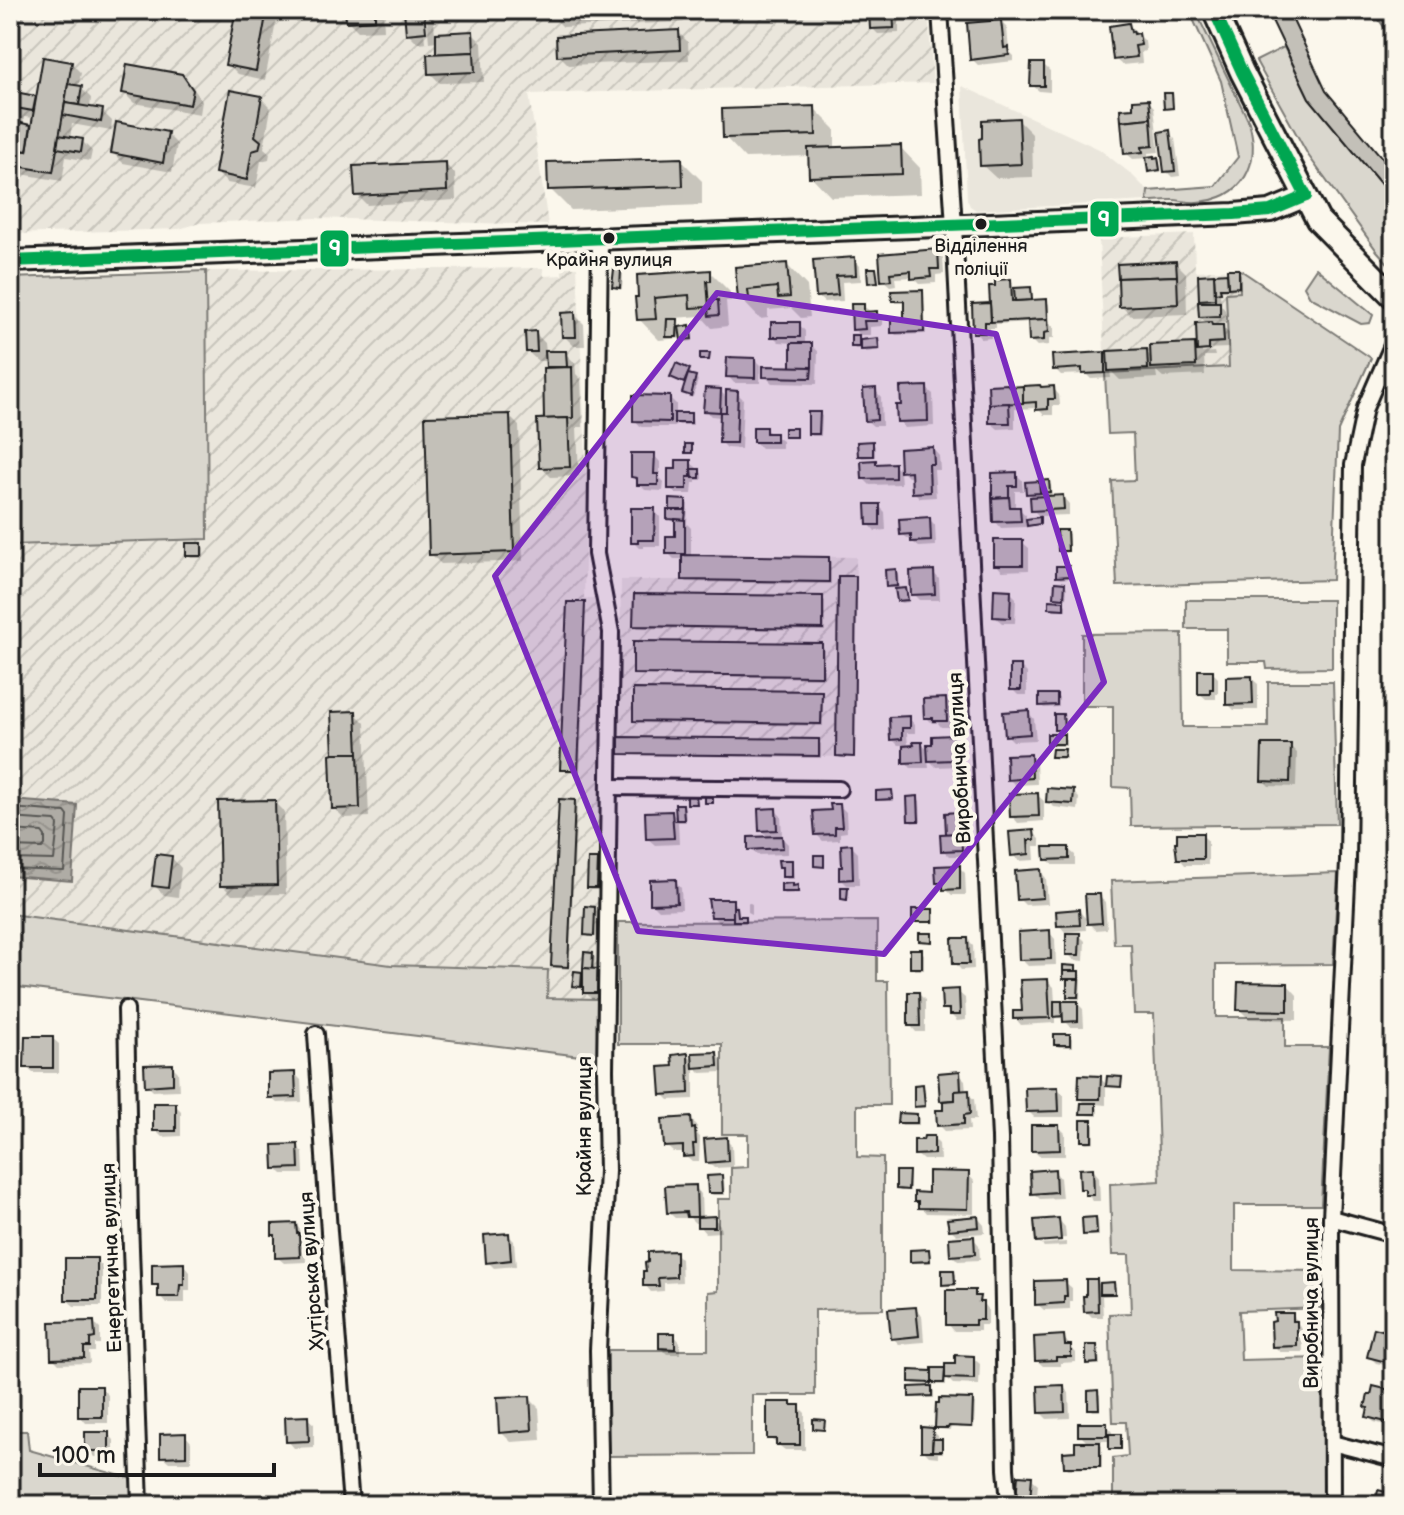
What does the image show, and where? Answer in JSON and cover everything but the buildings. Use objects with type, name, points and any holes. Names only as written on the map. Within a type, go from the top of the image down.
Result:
[{"type":"main road","points":[[1214,10],[1242,72],[1318,220],[1394,297]]},
{"type":"street","name":"Виробнича вулиця","points":[[940,10],[954,226],[1000,1138],[1006,1469],[1011,1505]]},
{"type":"street","points":[[10,261],[954,226],[1270,211],[1306,196]]},
{"type":"street","name":"Крайня вулиця","points":[[600,239],[596,554],[611,632],[605,1070],[607,1171],[598,1350],[601,1505]]},
{"type":"street","name":"Виробнича вулиця","points":[[1332,1505],[1331,1218],[1348,862],[1353,465],[1365,408],[1394,341]]},
{"type":"street","points":[[609,787],[839,789]]},
{"type":"street","name":"Енергетична вулиця","points":[[126,1009],[140,1505]]},
{"type":"street","name":"Хутірська вулиця","points":[[316,1034],[351,1505]]},
{"type":"street","points":[[1331,1218],[1394,1235]]},
{"type":"street","points":[[1332,1443],[1394,1459]]},
{"type":"highlighted area","points":[[717,293],[996,334],[1104,682],[884,954],[638,931],[495,576]]},
{"type":"shaded area","points":[[10,10],[928,10],[933,83],[529,94],[548,225],[314,218],[200,223],[179,229],[10,234]]},
{"type":"shaded area","points":[[962,86],[1099,149],[1148,191],[1147,201],[976,210],[967,199]]},
{"type":"shaded area","points":[[1194,234],[1195,271],[1239,269],[1371,358],[1338,431],[1193,369],[1105,373],[1099,238]]},
{"type":"shaded area","points":[[562,267],[577,267],[587,483],[584,598],[598,599],[603,631],[597,999],[547,998],[547,970],[391,965],[10,914],[10,545],[208,539],[206,271],[543,268],[544,276],[562,275]]},
{"type":"shaded area","points":[[682,555],[856,557],[854,757],[619,754],[621,580],[682,580]]},
{"type":"green space","points":[[1189,10],[1195,10],[1249,122],[1253,152],[1245,177],[1227,194],[1194,202],[1147,201],[1148,191],[1215,186],[1238,157],[1221,81]]},
{"type":"green space","points":[[1372,10],[1394,10],[1394,41]]},
{"type":"green space","points":[[1284,47],[1309,98],[1394,200],[1394,270],[1308,155],[1256,61]]},
{"type":"green space","points":[[1316,268],[1373,315],[1370,323],[1361,324],[1310,297],[1304,286]]},
{"type":"green space","points":[[1239,269],[1371,358],[1338,431],[1332,580],[1117,586],[1112,481],[1135,480],[1133,433],[1108,434],[1105,373],[1229,367],[1226,293],[1240,292]]},
{"type":"green space","points":[[206,271],[208,539],[10,545],[10,278]]},
{"type":"green space","points":[[1186,600],[1332,600],[1332,668],[1267,669],[1266,662],[1227,662],[1227,629],[1186,629]]},
{"type":"green space","points":[[1182,633],[1183,727],[1268,727],[1268,682],[1333,682],[1337,824],[1131,826],[1130,788],[1113,787],[1113,706],[1082,706],[1082,634]]},
{"type":"green space","points":[[1338,873],[1333,964],[1216,965],[1216,1017],[1285,1017],[1285,1047],[1329,1047],[1321,1205],[1234,1205],[1234,1270],[1321,1271],[1321,1308],[1239,1311],[1241,1360],[1322,1358],[1324,1505],[1113,1505],[1113,1458],[1128,1456],[1126,1422],[1113,1422],[1109,1314],[1131,1313],[1129,1255],[1112,1255],[1110,1184],[1160,1181],[1154,1014],[1134,1014],[1131,944],[1114,944],[1111,881]]},
{"type":"green space","points":[[10,914],[391,965],[548,970],[547,998],[597,999],[597,1058],[10,986]]},
{"type":"green space","points":[[877,921],[877,981],[888,981],[889,1105],[857,1105],[857,1157],[883,1158],[883,1309],[815,1310],[815,1395],[752,1395],[752,1455],[608,1456],[608,1350],[708,1350],[708,1292],[718,1291],[718,1199],[731,1199],[731,1168],[748,1167],[748,1134],[722,1134],[722,1044],[618,1044],[618,922]]},
{"type":"green space","points":[[10,1431],[27,1431],[29,1450],[132,1479],[133,1505],[10,1505]]},
{"type":"water","points":[[10,800],[77,805],[72,881],[10,876]]},
{"type":"transit line","name":"9","points":[[1214,10],[1306,196]]},
{"type":"transit line","name":"9","points":[[10,261],[1234,214],[1270,211],[1306,196]]},
{"type":"place","name":"Відділення поліції","points":[[981,224]]},
{"type":"place","name":"Крайня вулиця","points":[[609,238]]}]
